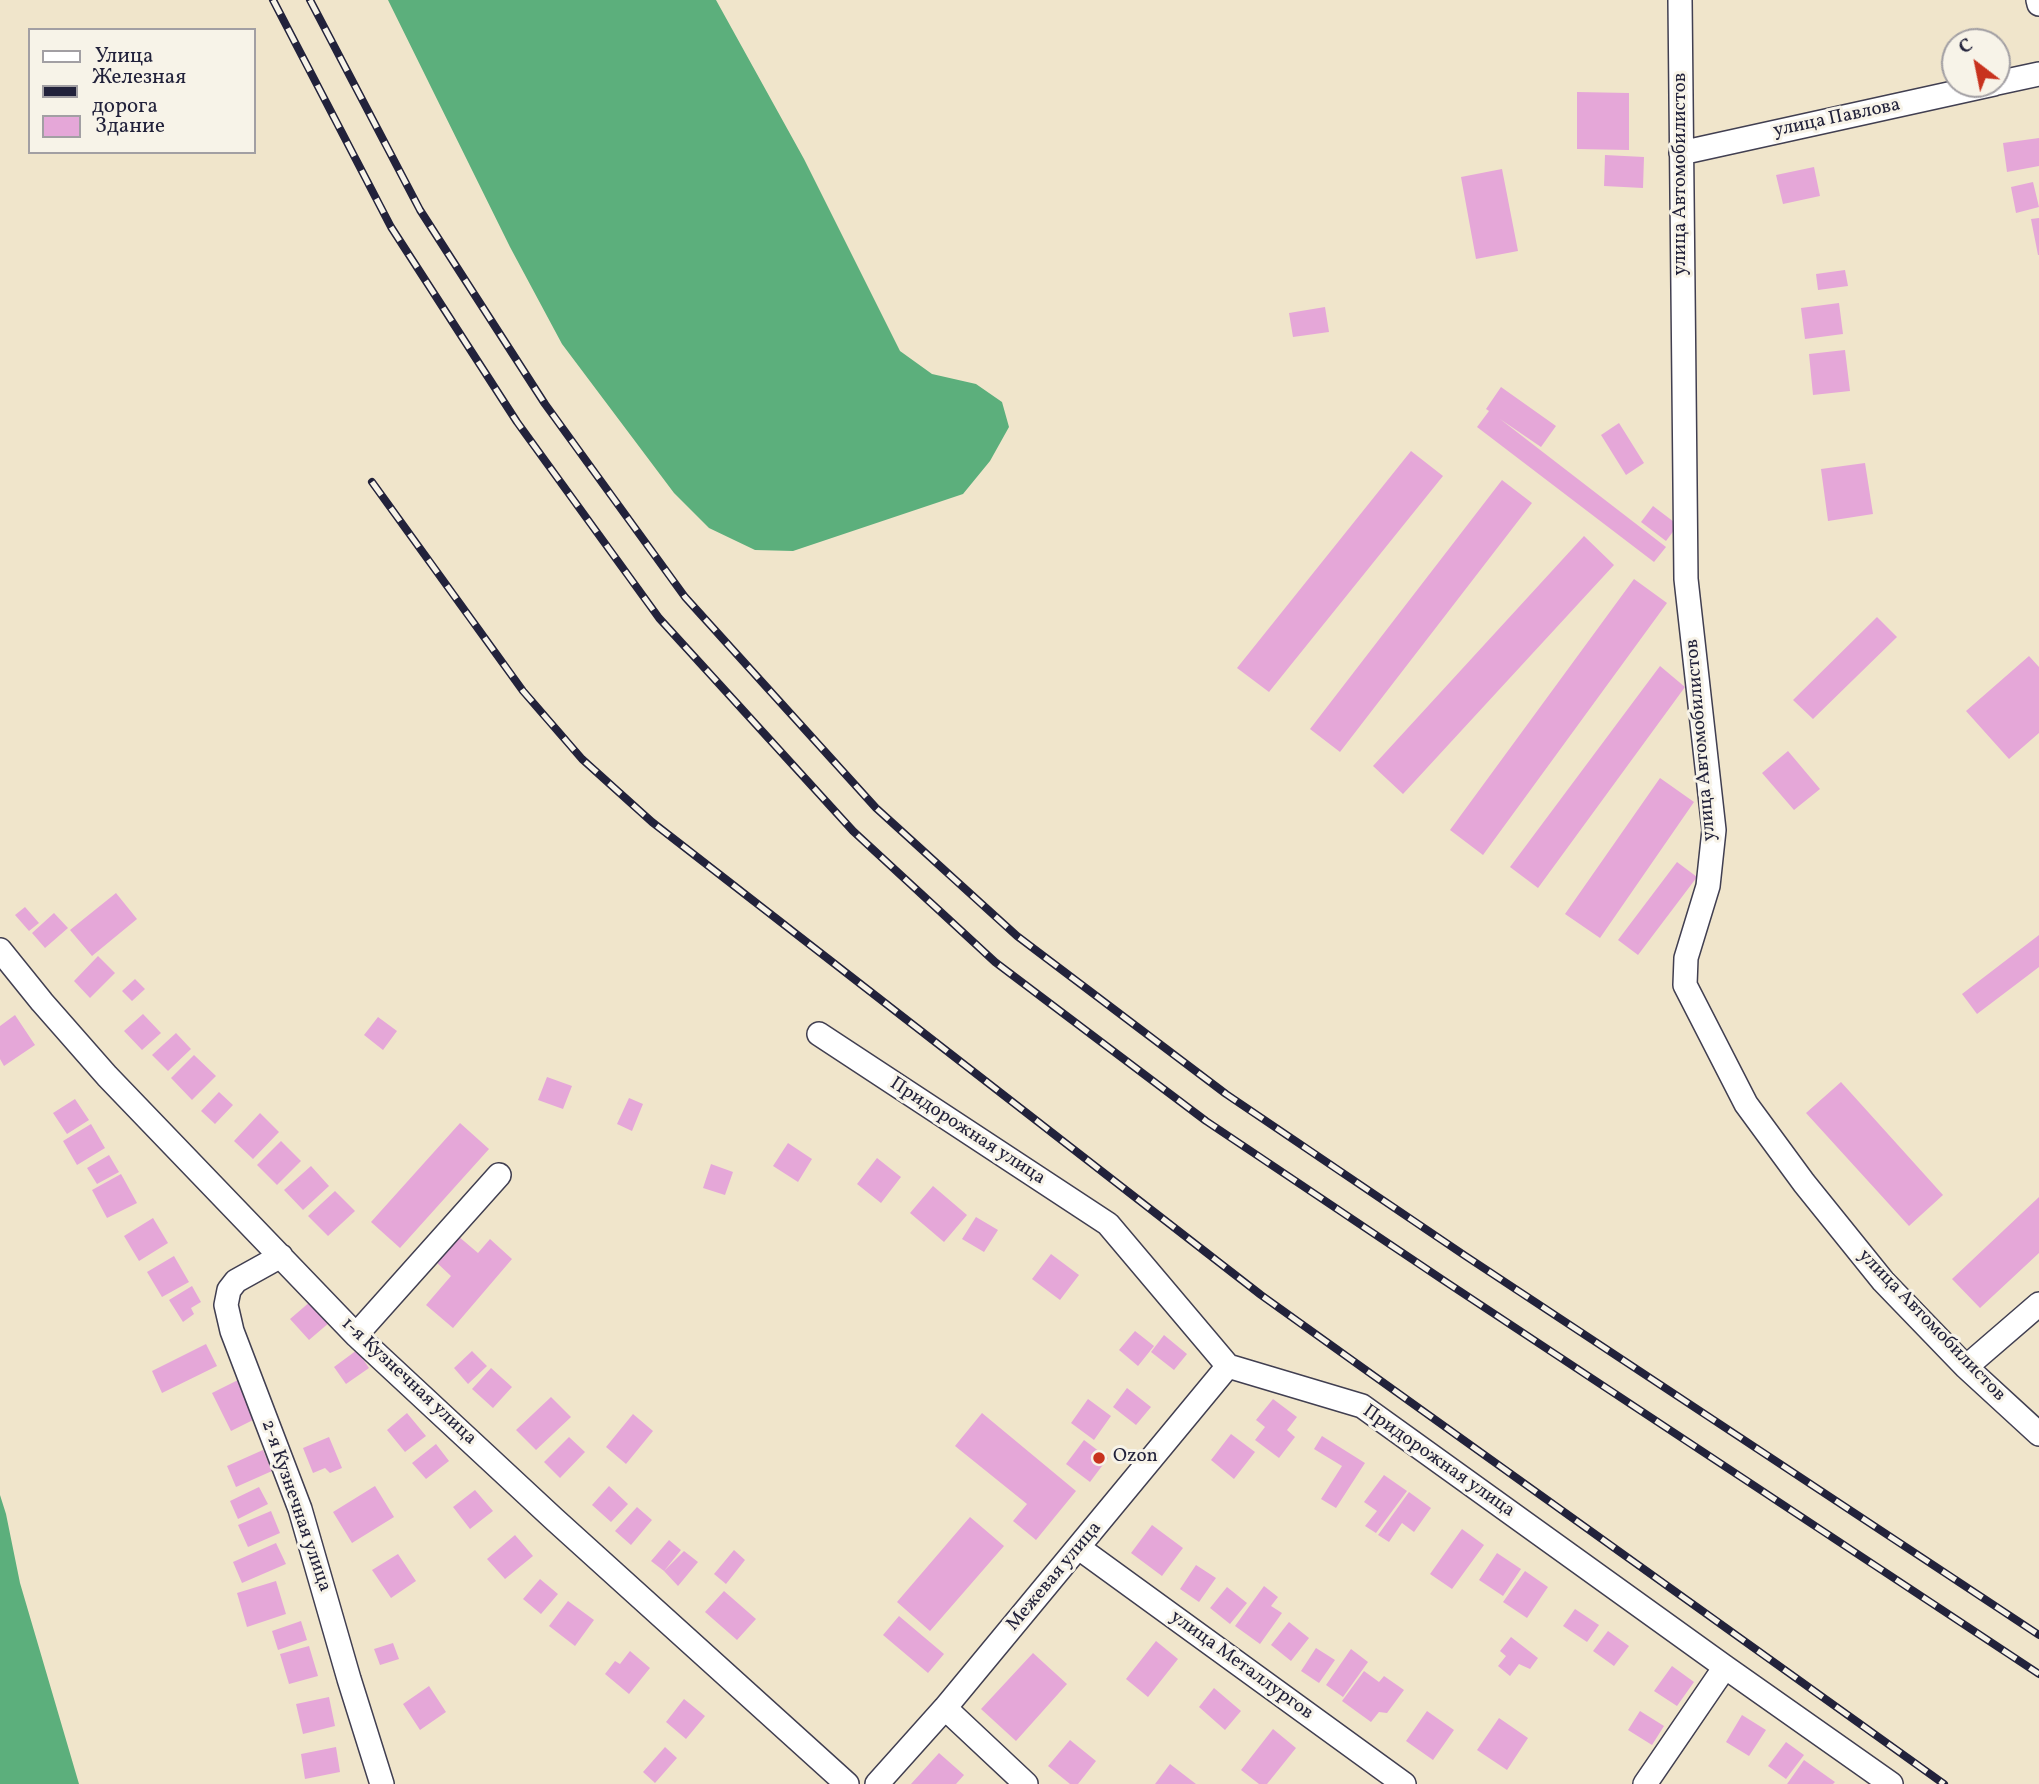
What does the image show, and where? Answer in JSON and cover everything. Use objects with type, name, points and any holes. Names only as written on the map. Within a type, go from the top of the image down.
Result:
[{"type":"street","name":"улица Автомобилистов","points":[[1681,0],[1686,579],[1714,830],[1708,886],[1686,958],[1685,985],[1746,1104],[1804,1183],[1883,1281],[1966,1367],[2039,1434]]},
{"type":"street","name":"улица Павлова","points":[[2011,80],[2039,74]]},
{"type":"street","name":"улица Павлова","points":[[1681,153],[1941,96]]},
{"type":"street","name":"1-я Кузнечная улица","points":[[0,950],[107,1076],[356,1335],[846,1784]]},
{"type":"street","name":"Придорожная улица","points":[[819,1034],[1108,1224],[1228,1366],[1362,1406],[1891,1784]]},
{"type":"street","points":[[356,1335],[499,1175]]},
{"type":"street","name":"2-я Кузнечная улица","points":[[281,1256],[236,1281],[229,1290],[226,1305],[232,1331],[300,1509],[382,1784]]},
{"type":"street","points":[[1966,1367],[2039,1304]]},
{"type":"street","name":"Межевая улица","points":[[877,1784],[945,1708],[1228,1366]]},
{"type":"street","name":"улица Металлургов","points":[[1079,1548],[1404,1784]]},
{"type":"street","points":[[1645,1784],[1725,1667]]},
{"type":"street","points":[[945,1708],[1026,1784]]},
{"type":"green space","points":[[388,0],[716,0],[804,159],[900,351],[932,374],[976,384],[1002,402],[1009,427],[990,461],[963,494],[793,551],[755,550],[709,528],[674,493],[562,344],[510,247]]},
{"type":"green space","points":[[0,1495],[20,1583],[79,1784],[0,1784]]},
{"type":"building","points":[[1577,92],[1629,93],[1629,150],[1577,149]]},
{"type":"building","points":[[2039,138],[2039,166],[2007,172],[2003,143]]},
{"type":"building","points":[[1605,155],[1644,157],[1643,188],[1604,186]]},
{"type":"building","points":[[1814,167],[1820,196],[1783,204],[1776,175]]},
{"type":"building","points":[[1502,169],[1518,251],[1476,259],[1461,177]]},
{"type":"building","points":[[2033,182],[2039,207],[2016,213],[2011,187]]},
{"type":"building","points":[[2039,218],[2039,255],[2038,255],[2031,219]]},
{"type":"building","points":[[1845,270],[1848,286],[1818,290],[1816,274]]},
{"type":"building","points":[[1839,303],[1843,334],[1805,339],[1801,308]]},
{"type":"building","points":[[1325,307],[1329,332],[1293,337],[1289,313]]},
{"type":"building","points":[[1845,350],[1850,391],[1813,395],[1809,354]]},
{"type":"building","points":[[1501,387],[1556,426],[1541,447],[1500,419],[1666,547],[1654,562],[1477,427]]},
{"type":"building","points":[[1619,423],[1644,463],[1626,475],[1601,435]]},
{"type":"building","points":[[1411,451],[1443,476],[1269,692],[1237,668]]},
{"type":"building","points":[[1865,463],[1873,514],[1828,521],[1821,469]]},
{"type":"building","points":[[1502,480],[1532,503],[1340,752],[1310,729]]},
{"type":"building","points":[[1653,506],[1678,525],[1666,541],[1641,522]]},
{"type":"building","points":[[1584,536],[1614,565],[1403,794],[1373,766]]},
{"type":"building","points":[[1634,579],[1667,603],[1483,855],[1450,830]]},
{"type":"building","points":[[1877,617],[1897,637],[1813,719],[1793,700]]},
{"type":"building","points":[[2029,656],[2039,667],[2039,733],[2009,759],[1966,711]]},
{"type":"building","points":[[1660,666],[1685,687],[1538,888],[1510,867]]},
{"type":"building","points":[[1788,751],[1820,789],[1794,810],[1762,773]]},
{"type":"building","points":[[1660,778],[1694,802],[1600,938],[1565,914]]},
{"type":"building","points":[[1677,862],[1697,877],[1638,955],[1618,940]]},
{"type":"building","points":[[116,893],[137,919],[92,956],[70,930]]},
{"type":"building","points":[[25,907],[39,923],[29,931],[15,915]]},
{"type":"building","points":[[54,913],[68,928],[45,948],[32,933]]},
{"type":"building","points":[[2039,935],[2039,967],[1977,1014],[1962,994]]},
{"type":"building","points":[[98,956],[115,973],[90,998],[74,981]]},
{"type":"building","points":[[135,979],[145,989],[132,1001],[122,991]]},
{"type":"building","points":[[143,1014],[161,1033],[142,1050],[124,1031]]},
{"type":"building","points":[[15,1015],[35,1045],[4,1066],[0,1059],[0,1026]]},
{"type":"building","points":[[378,1017],[397,1031],[383,1050],[364,1035]]},
{"type":"building","points":[[176,1033],[191,1049],[168,1071],[152,1055]]},
{"type":"building","points":[[194,1055],[216,1076],[192,1100],[171,1078]]},
{"type":"building","points":[[547,1077],[572,1086],[563,1109],[538,1100]]},
{"type":"building","points":[[1841,1082],[1943,1195],[1909,1226],[1806,1113]]},
{"type":"building","points":[[219,1092],[233,1105],[215,1124],[201,1111]]},
{"type":"building","points":[[629,1098],[643,1104],[632,1131],[617,1124]]},
{"type":"building","points":[[75,1099],[89,1120],[67,1134],[53,1113]]},
{"type":"building","points":[[260,1113],[279,1132],[253,1159],[234,1141]]},
{"type":"building","points":[[460,1123],[489,1149],[400,1248],[371,1222]]},
{"type":"building","points":[[91,1124],[105,1148],[77,1165],[63,1141]]},
{"type":"building","points":[[281,1141],[301,1161],[277,1185],[257,1165]]},
{"type":"building","points":[[788,1143],[812,1159],[798,1182],[773,1166]]},
{"type":"building","points":[[109,1155],[119,1172],[97,1184],[87,1168]]},
{"type":"building","points":[[877,1158],[901,1177],[881,1203],[857,1184]]},
{"type":"building","points":[[711,1164],[733,1172],[725,1195],[703,1188]]},
{"type":"building","points":[[311,1166],[329,1186],[303,1210],[284,1190]]},
{"type":"building","points":[[121,1174],[137,1203],[107,1218],[92,1190]]},
{"type":"building","points":[[933,1186],[967,1215],[944,1242],[910,1213]]},
{"type":"building","points":[[335,1191],[355,1211],[328,1236],[308,1216]]},
{"type":"building","points":[[2039,1197],[2039,1253],[1980,1308],[1952,1279]]},
{"type":"building","points":[[976,1217],[998,1230],[984,1252],[962,1239]]},
{"type":"building","points":[[153,1218],[168,1243],[139,1261],[124,1236]]},
{"type":"building","points":[[458,1236],[478,1253],[490,1239],[512,1259],[453,1328],[426,1305],[451,1276],[436,1262]]},
{"type":"building","points":[[1051,1254],[1079,1275],[1060,1300],[1032,1279]]},
{"type":"building","points":[[174,1256],[189,1282],[162,1297],[147,1272]]},
{"type":"building","points":[[192,1286],[201,1302],[191,1308],[194,1314],[183,1322],[169,1300]]},
{"type":"building","points":[[311,1301],[330,1322],[309,1340],[290,1319]]},
{"type":"building","points":[[1135,1331],[1154,1346],[1138,1366],[1119,1350]]},
{"type":"building","points":[[1164,1335],[1187,1354],[1174,1370],[1151,1352]]},
{"type":"building","points":[[206,1344],[217,1366],[162,1393],[152,1371]]},
{"type":"building","points":[[357,1350],[369,1368],[346,1384],[334,1367]]},
{"type":"building","points":[[472,1351],[487,1366],[468,1384],[454,1368]]},
{"type":"building","points":[[491,1368],[512,1387],[493,1408],[472,1389]]},
{"type":"building","points":[[242,1378],[261,1416],[231,1431],[212,1393]]},
{"type":"building","points":[[1127,1388],[1151,1407],[1136,1425],[1113,1407]]},
{"type":"building","points":[[551,1397],[571,1417],[536,1450],[516,1430]]},
{"type":"building","points":[[1088,1399],[1111,1416],[1094,1440],[1071,1423]]},
{"type":"building","points":[[1273,1399],[1297,1417],[1287,1430],[1295,1437],[1279,1458],[1255,1440],[1265,1427],[1256,1420]]},
{"type":"building","points":[[407,1413],[426,1436],[405,1452],[387,1430]]},
{"type":"building","points":[[982,1413],[1076,1491],[1036,1540],[1013,1521],[1027,1504],[955,1446]]},
{"type":"building","points":[[633,1414],[653,1431],[626,1464],[606,1447]]},
{"type":"building","points":[[1231,1434],[1255,1452],[1234,1479],[1211,1460]]},
{"type":"building","points":[[1322,1436],[1365,1463],[1336,1508],[1321,1499],[1342,1466],[1314,1449]]},
{"type":"building","points":[[329,1437],[342,1468],[330,1473],[325,1468],[313,1473],[303,1448]]},
{"type":"building","points":[[569,1437],[585,1452],[560,1478],[544,1462]]},
{"type":"building","points":[[1084,1440],[1108,1458],[1090,1482],[1066,1464]]},
{"type":"building","points":[[436,1444],[449,1461],[426,1479],[412,1463]]},
{"type":"building","points":[[263,1450],[272,1471],[236,1487],[227,1466]]},
{"type":"building","points":[[1384,1475],[1407,1491],[1376,1533],[1365,1526],[1377,1511],[1364,1502]]},
{"type":"building","points":[[375,1486],[394,1517],[352,1543],[333,1512]]},
{"type":"building","points":[[609,1486],[628,1504],[611,1522],[592,1505]]},
{"type":"building","points":[[259,1487],[268,1504],[238,1519],[230,1501]]},
{"type":"building","points":[[475,1490],[493,1511],[470,1529],[453,1507]]},
{"type":"building","points":[[1409,1492],[1431,1508],[1414,1532],[1402,1523],[1389,1542],[1378,1535]]},
{"type":"building","points":[[637,1507],[652,1520],[631,1545],[615,1531]]},
{"type":"building","points":[[271,1511],[280,1533],[248,1547],[238,1525]]},
{"type":"building","points":[[970,1517],[1004,1546],[930,1631],[897,1602]]},
{"type":"building","points":[[1152,1525],[1183,1548],[1162,1576],[1131,1553]]},
{"type":"building","points":[[1462,1529],[1484,1545],[1452,1589],[1430,1574]]},
{"type":"building","points":[[515,1535],[533,1556],[505,1579],[487,1559]]},
{"type":"building","points":[[669,1540],[681,1550],[664,1571],[651,1561]]},
{"type":"building","points":[[276,1543],[286,1564],[242,1583],[233,1562]]},
{"type":"building","points":[[734,1550],[745,1560],[726,1584],[714,1574]]},
{"type":"building","points":[[684,1551],[698,1562],[678,1586],[664,1571]]},
{"type":"building","points":[[1497,1553],[1521,1569],[1503,1596],[1479,1580]]},
{"type":"building","points":[[398,1554],[416,1581],[391,1598],[372,1570]]},
{"type":"building","points":[[1196,1565],[1216,1578],[1199,1602],[1180,1589]]},
{"type":"building","points":[[1525,1571],[1548,1587],[1527,1618],[1503,1602]]},
{"type":"building","points":[[540,1579],[558,1594],[541,1614],[523,1599]]},
{"type":"building","points":[[276,1581],[286,1614],[247,1627],[237,1593]]},
{"type":"building","points":[[1264,1586],[1278,1597],[1271,1606],[1282,1613],[1260,1644],[1235,1626]]},
{"type":"building","points":[[1227,1587],[1247,1603],[1230,1624],[1210,1608]]},
{"type":"building","points":[[724,1591],[756,1619],[737,1640],[705,1612]]},
{"type":"building","points":[[568,1601],[594,1620],[575,1646],[549,1626]]},
{"type":"building","points":[[1575,1609],[1599,1625],[1587,1642],[1563,1626]]},
{"type":"building","points":[[899,1616],[944,1654],[928,1673],[883,1635]]},
{"type":"building","points":[[301,1621],[307,1640],[278,1650],[272,1631]]},
{"type":"building","points":[[1289,1622],[1309,1638],[1291,1661],[1271,1645]]},
{"type":"building","points":[[1608,1631],[1629,1646],[1614,1666],[1593,1651]]},
{"type":"building","points":[[1511,1637],[1538,1658],[1530,1669],[1519,1664],[1510,1676],[1498,1666],[1506,1656],[1500,1651]]},
{"type":"building","points":[[1156,1641],[1178,1659],[1148,1697],[1126,1679]]},
{"type":"building","points":[[393,1643],[399,1659],[380,1665],[374,1649]]},
{"type":"building","points":[[309,1646],[318,1676],[289,1684],[280,1654]]},
{"type":"building","points":[[1316,1648],[1335,1660],[1319,1683],[1301,1671]]},
{"type":"building","points":[[1351,1649],[1368,1662],[1343,1697],[1326,1685]]},
{"type":"building","points":[[630,1651],[650,1668],[629,1694],[605,1674],[615,1661],[620,1664]]},
{"type":"building","points":[[1033,1653],[1067,1684],[1016,1741],[981,1709]]},
{"type":"building","points":[[1672,1666],[1694,1682],[1677,1706],[1654,1691]]},
{"type":"building","points":[[1364,1671],[1379,1682],[1384,1676],[1404,1690],[1387,1713],[1379,1712],[1371,1722],[1342,1701]]},
{"type":"building","points":[[429,1686],[446,1712],[420,1730],[403,1704]]},
{"type":"building","points":[[1214,1688],[1241,1711],[1225,1730],[1199,1707]]},
{"type":"building","points":[[329,1697],[335,1726],[303,1734],[296,1704]]},
{"type":"building","points":[[684,1699],[705,1716],[686,1739],[666,1722]]},
{"type":"building","points":[[1427,1711],[1454,1730],[1433,1760],[1406,1741]]},
{"type":"building","points":[[1640,1711],[1664,1726],[1652,1745],[1628,1730]]},
{"type":"building","points":[[1742,1715],[1766,1730],[1749,1756],[1726,1742]]},
{"type":"building","points":[[1499,1718],[1528,1738],[1507,1770],[1477,1750]]},
{"type":"building","points":[[1273,1729],[1296,1748],[1267,1784],[1259,1784],[1241,1770]]},
{"type":"building","points":[[1070,1740],[1096,1761],[1078,1784],[1070,1784],[1048,1766]]},
{"type":"building","points":[[1786,1742],[1804,1755],[1786,1779],[1768,1766]]},
{"type":"building","points":[[336,1747],[340,1772],[305,1779],[301,1754]]},
{"type":"building","points":[[665,1747],[677,1758],[655,1783],[643,1772]]},
{"type":"building","points":[[939,1753],[964,1775],[956,1784],[911,1784]]},
{"type":"building","points":[[1804,1760],[1835,1782],[1787,1784]]},
{"type":"building","points":[[1170,1764],[1196,1784],[1155,1784]]},
{"type":"railway","points":[[273,0],[391,227],[517,422],[659,618],[853,831],[995,962],[1206,1121],[2039,1674]]},
{"type":"railway","points":[[310,0],[420,210],[545,404],[685,597],[876,808],[1017,936],[1226,1094],[1464,1255],[2039,1635]]},
{"type":"railway","points":[[372,482],[523,691],[582,759],[652,822],[1261,1295],[1944,1784]]},
{"type":"place","name":"Ozon","points":[[1099,1458]]}]
